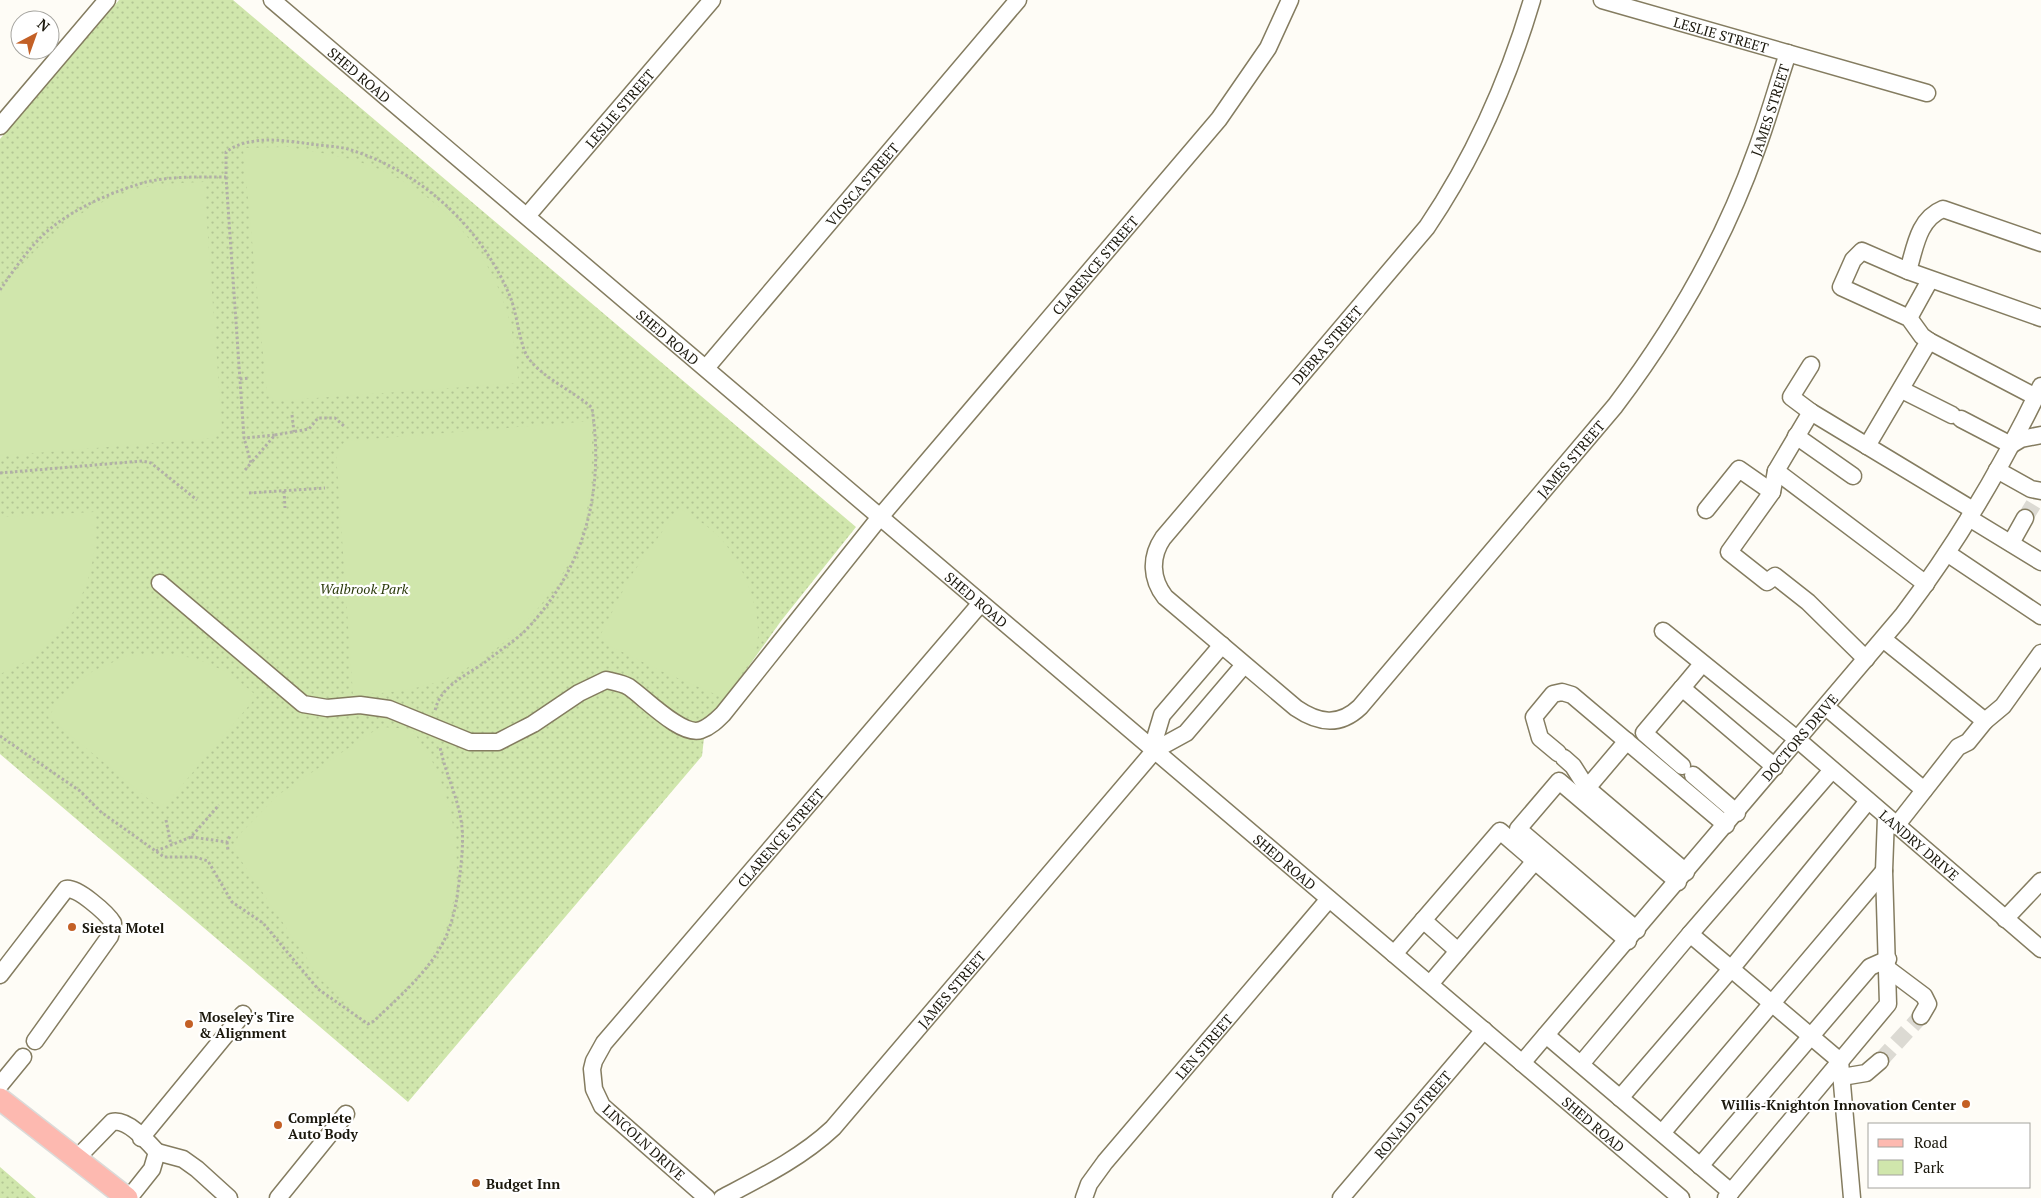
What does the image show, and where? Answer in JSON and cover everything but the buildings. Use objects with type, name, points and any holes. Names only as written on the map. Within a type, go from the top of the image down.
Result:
[{"type":"main road","points":[[0,1099],[128,1198]]},
{"type":"street","points":[[0,126],[107,0]]},
{"type":"street","name":"SHED ROAD","points":[[272,0],[1484,1030],[1662,1192],[1681,1198]]},
{"type":"street","name":"LESLIE STREET","points":[[527,216],[712,0]]},
{"type":"street","name":"VIOSCA STREET","points":[[706,368],[1018,0]]},
{"type":"street","name":"CLARENCE STREET","points":[[436,730],[470,742],[498,742],[532,724],[579,693],[606,680],[627,686],[676,723],[687,729],[700,731],[714,723],[880,517],[1219,119],[1268,48],[1290,0]]},
{"type":"street","name":"DEBRA STREET","points":[[1233,655],[1159,589],[1154,564],[1157,547],[1427,227],[1462,172],[1491,115],[1511,66],[1532,0]]},
{"type":"street","name":"LESLIE STREET","points":[[1602,0],[1927,93]]},
{"type":"street","name":"JAMES STREET","points":[[722,1198],[794,1159],[833,1128],[1155,750],[1186,733],[1233,655],[1296,708],[1317,720],[1338,721],[1353,714],[1360,707],[1615,406],[1651,357],[1686,301],[1717,243],[1756,152],[1788,53]]},
{"type":"street","points":[[1908,271],[1923,224],[1942,209],[2041,243]]},
{"type":"street","points":[[2038,392],[1929,341],[1922,336],[1909,318],[1841,287],[1853,260],[1862,251],[1930,280],[2041,318]]},
{"type":"street","points":[[1909,318],[1930,280]]},
{"type":"street","points":[[1867,446],[1902,390],[1929,341]]},
{"type":"street","points":[[1811,365],[1791,397],[1811,412],[1867,446],[2041,562]]},
{"type":"street","points":[[1902,390],[2011,445],[2021,439],[2041,435]]},
{"type":"street","name":"DOCTORS DRIVE","points":[[1522,1063],[1726,826],[1883,639],[1926,584],[1997,470],[2038,392]]},
{"type":"street","points":[[1811,412],[1776,471],[1772,492],[1729,552],[1767,582],[1775,576],[1808,602],[1866,658]]},
{"type":"street","points":[[1796,436],[1853,476]]},
{"type":"street","points":[[1706,510],[1739,469],[1772,492]]},
{"type":"street","points":[[1997,470],[2039,494]]},
{"type":"street","points":[[1776,471],[1926,584]]},
{"type":"street","points":[[2010,543],[2025,518]]},
{"type":"street","points":[[1947,553],[2041,616]]},
{"type":"street","points":[[160,583],[303,704],[327,708],[360,705],[389,709],[436,730]]},
{"type":"street","name":"CLARENCE STREET","points":[[592,1079],[594,1061],[604,1043],[981,602]]},
{"type":"street","name":"LANDRY DRIVE","points":[[1663,631],[1798,740],[2041,949]]},
{"type":"street","points":[[1883,639],[1985,722]]},
{"type":"street","points":[[1546,1035],[1700,1166],[1729,1195],[1841,1069],[1888,1004],[1884,871],[1891,821],[1924,790],[1958,747],[1968,742],[1985,722],[2003,706],[2041,653]]},
{"type":"street","points":[[1155,750],[1156,735],[1162,716],[1233,655]]},
{"type":"street","points":[[1587,788],[1630,744],[1644,733],[1702,664]]},
{"type":"street","points":[[1682,688],[1775,767]]},
{"type":"street","points":[[1682,877],[1587,788],[1573,766],[1540,738],[1534,717],[1549,697],[1556,692],[1572,695],[1726,826]]},
{"type":"street","points":[[1826,707],[1924,790]]},
{"type":"street","points":[[1644,733],[1737,812]]},
{"type":"street","points":[[1580,1064],[1832,770]]},
{"type":"street","points":[[1632,935],[1518,829],[1559,781],[1682,877]]},
{"type":"street","points":[[1620,1098],[1731,969],[1868,802]]},
{"type":"street","points":[[1394,954],[1500,831],[1535,861],[1632,935]]},
{"type":"street","points":[[1430,984],[1535,861]]},
{"type":"street","points":[[1662,1133],[1884,871]]},
{"type":"street","points":[[2005,919],[2041,881]]},
{"type":"street","points":[[0,975],[66,889],[70,888],[78,892],[113,923],[110,936],[35,1041]]},
{"type":"street","name":"LEN STREET","points":[[1084,1198],[1089,1184],[1104,1162],[1329,899]]},
{"type":"street","points":[[1423,920],[1458,951]]},
{"type":"street","points":[[1690,934],[1810,1035],[1841,1069],[1852,1198]]},
{"type":"street","points":[[1888,964],[1924,996],[1928,1004],[1921,1016]]},
{"type":"street","points":[[1700,1166],[1870,967],[1888,964]]},
{"type":"street","points":[[141,1138],[243,1014]]},
{"type":"street","name":"RONALD STREET","points":[[1341,1198],[1484,1030]]},
{"type":"street","points":[[0,1085],[23,1056]]},
{"type":"street","points":[[1841,1069],[1866,1073],[1880,1061]]},
{"type":"street","name":"LINCOLN DRIVE","points":[[592,1079],[598,1099],[608,1113],[707,1198]]},
{"type":"street","points":[[278,1198],[346,1114]]},
{"type":"street","points":[[77,1158],[112,1122],[118,1120],[157,1152],[183,1159],[229,1198]]},
{"type":"street","points":[[128,1198],[152,1169],[157,1152]]},
{"type":"path","points":[[0,736],[80,791],[101,812],[164,857],[194,857],[208,861],[232,902],[263,923],[318,989],[368,1024],[374,1021],[407,989],[432,960],[450,928],[458,894],[462,856],[462,822],[436,730],[434,718],[437,704],[443,693],[523,633],[548,604],[572,567],[588,525],[595,485],[595,429],[592,408],[538,368],[527,355],[509,294],[481,244],[446,203],[400,170],[350,149],[279,140],[235,144],[226,152],[226,177],[244,438],[251,463]]},
{"type":"path","points":[[0,290],[21,259],[44,234],[85,205],[147,182],[188,177],[226,177]]},
{"type":"path","points":[[240,379],[249,378]]},
{"type":"path","points":[[292,415],[294,432]]},
{"type":"path","points":[[244,438],[310,429],[318,418],[335,418],[344,426]]},
{"type":"path","points":[[245,470],[275,435]]},
{"type":"path","points":[[0,473],[142,461],[151,463],[197,500]]},
{"type":"path","points":[[249,493],[325,488]]},
{"type":"path","points":[[284,491],[285,508]]},
{"type":"path","points":[[156,851],[191,837],[219,805]]},
{"type":"path","points":[[166,820],[171,845]]},
{"type":"path","points":[[228,850],[227,842],[230,836]]},
{"type":"path","points":[[191,837],[227,842]]},
{"type":"green space","name":"Walbrook Park","points":[[119,0],[233,0],[856,527],[781,621],[719,708],[706,720],[702,756],[408,1102],[0,754],[0,139]]},
{"type":"green space","points":[[288,147],[349,159],[383,171],[424,195],[459,227],[487,265],[498,287],[511,327],[519,383],[275,401],[267,395],[243,148]]},
{"type":"green space","points":[[204,182],[222,429],[215,438],[0,456],[0,294],[13,276],[43,243],[78,216],[97,205],[147,187]]},
{"type":"green space","points":[[592,421],[592,460],[584,523],[576,547],[564,571],[550,593],[532,615],[492,652],[447,678],[413,689],[353,695],[336,453],[345,441]]},
{"type":"green space","points":[[679,508],[722,540],[745,577],[755,607],[758,622],[756,650],[724,698],[661,671],[606,644],[601,634],[630,577]]},
{"type":"green space","points":[[94,512],[95,539],[92,564],[86,585],[66,623],[37,654],[0,674],[0,517]]},
{"type":"green space","points":[[160,654],[195,658],[229,673],[257,696],[167,803],[157,806],[48,717],[67,691],[93,671],[127,656]]},
{"type":"green space","points":[[380,727],[412,729],[429,756],[443,788],[450,811],[457,861],[456,886],[451,910],[444,933],[432,955],[410,982],[369,1021],[322,981],[234,850],[238,836],[278,795]]},
{"type":"green space","points":[[0,1167],[36,1198],[0,1198]]},
{"type":"tunnel","points":[[2025,518],[2036,500]]},
{"type":"tunnel","points":[[1880,1061],[1921,1016]]},
{"type":"place","name":"Siesta Motel","points":[[72,927]]},
{"type":"place","name":"Moseley's Tire & Alignment","points":[[189,1024]]},
{"type":"place","name":"Willis-Knighton Innovation Center","points":[[1966,1104]]},
{"type":"place","name":"Complete Auto Body","points":[[278,1125]]},
{"type":"place","name":"Budget Inn","points":[[476,1183]]}]
